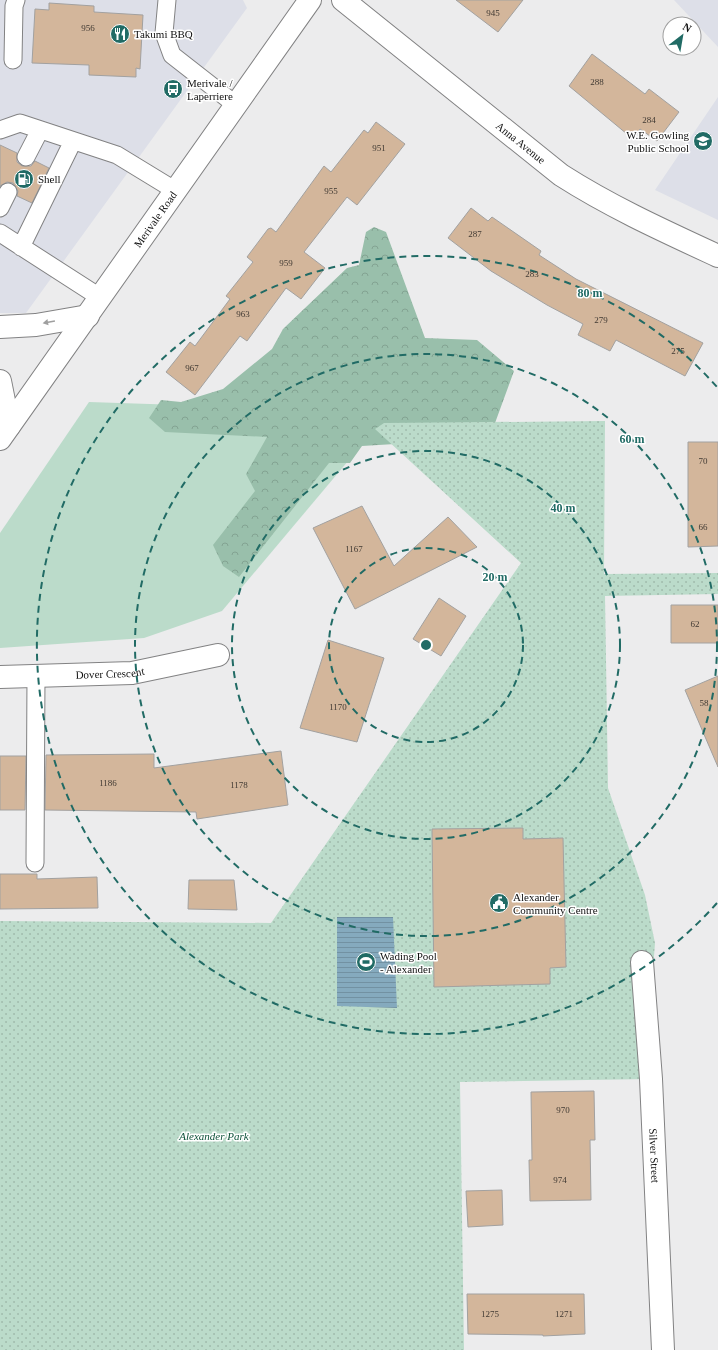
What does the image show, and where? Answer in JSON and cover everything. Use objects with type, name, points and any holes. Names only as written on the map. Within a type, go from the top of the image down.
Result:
[{"type":"street","name":"Merivale Road","points":[[5,432],[310,0]]},
{"type":"street","name":"Anna Avenue","points":[[343,0],[561,175],[593,195],[636,218],[718,256]]},
{"type":"street","points":[[0,327],[36,324],[88,316]]},
{"type":"street","points":[[0,381],[5,432]]},
{"type":"street","name":"Dover Crescent","points":[[0,677],[132,673],[218,655]]},
{"type":"street","name":"Silver Street","points":[[642,962],[651,1079],[663,1350]]},
{"type":"lane","points":[[13,60],[14,6],[16,0]]},
{"type":"lane","points":[[167,0],[164,33],[172,55],[236,105]]},
{"type":"lane","points":[[0,130],[20,123],[117,155],[176,191]]},
{"type":"lane","points":[[26,157],[40,130]]},
{"type":"lane","points":[[21,247],[73,141]]},
{"type":"lane","points":[[0,208],[8,192]]},
{"type":"lane","points":[[0,233],[100,298]]},
{"type":"lane","points":[[35,864],[36,676]]},
{"type":"shaded area","points":[[0,0],[243,0],[247,8],[26,313],[0,313]]},
{"type":"shaded area","points":[[674,0],[718,0],[718,47],[702,30],[702,16],[689,16]]},
{"type":"shaded area","name":"W.E. Gowling Public School","points":[[718,97],[718,220],[655,190]]},
{"type":"green space","points":[[374,227],[386,232],[425,338],[477,340],[514,371],[491,434],[428,442],[362,446],[350,463],[329,463],[239,577],[223,566],[213,545],[255,491],[246,474],[267,437],[165,432],[149,418],[161,400],[181,402],[223,389],[272,349],[283,329],[347,268],[359,265],[366,232]]},
{"type":"green space","points":[[89,402],[303,409],[375,429],[222,611],[144,638],[0,648],[0,533]]},
{"type":"green space","name":"Alexander Park","points":[[605,421],[604,574],[718,573],[718,594],[605,596],[608,788],[645,895],[655,943],[648,1037],[651,1079],[460,1082],[464,1350],[0,1350],[0,921],[271,923],[521,563],[375,429],[384,423]]},
{"type":"water","name":"Wading Pool - Alexander","points":[[337,917],[393,917],[397,1008],[337,1006]]},
{"type":"building","points":[[456,0],[523,0],[498,32]]},
{"type":"building","points":[[49,3],[94,6],[94,12],[143,15],[140,69],[136,68],[136,77],[89,75],[89,65],[32,63],[35,9],[49,10]]},
{"type":"building","points":[[592,54],[645,94],[649,89],[679,112],[657,141],[640,129],[633,139],[569,86]]},
{"type":"building","points":[[376,122],[405,144],[357,205],[347,197],[304,252],[325,268],[301,299],[286,288],[247,341],[240,336],[195,395],[166,372],[190,342],[195,346],[230,299],[226,296],[253,262],[247,257],[268,229],[271,228],[276,232],[324,166],[331,172],[364,130],[368,133]]},
{"type":"building","name":"Shell","points":[[0,145],[17,153],[17,162],[22,166],[31,166],[35,161],[49,168],[32,203],[17,196],[18,191],[13,183],[7,182],[0,186]]},
{"type":"building","points":[[471,208],[488,221],[492,217],[541,251],[539,255],[576,279],[703,343],[685,376],[616,340],[610,351],[578,335],[583,324],[547,305],[491,271],[448,238]]},
{"type":"building","points":[[688,442],[718,442],[718,546],[688,547]]},
{"type":"building","points":[[362,506],[394,566],[448,517],[477,547],[355,609],[313,528]]},
{"type":"building","points":[[439,598],[466,616],[441,656],[413,639]]},
{"type":"building","points":[[671,605],[718,605],[718,643],[671,643]]},
{"type":"building","points":[[328,640],[384,658],[357,742],[300,728]]},
{"type":"building","points":[[718,676],[718,767],[685,690]]},
{"type":"building","points":[[281,751],[288,805],[197,819],[196,812],[45,810],[46,755],[154,754],[154,768]]},
{"type":"building","points":[[0,756],[26,756],[25,810],[0,810]]},
{"type":"building","name":"Alexander Community Centre","points":[[523,828],[523,839],[563,838],[566,967],[550,968],[550,984],[434,987],[432,829]]},
{"type":"building","points":[[0,874],[37,874],[37,879],[97,877],[98,908],[0,909]]},
{"type":"building","points":[[189,880],[234,880],[237,910],[188,909]]},
{"type":"building","points":[[594,1091],[595,1140],[590,1140],[591,1200],[530,1201],[529,1160],[532,1160],[531,1092]]},
{"type":"building","points":[[502,1190],[503,1225],[468,1227],[466,1191]]},
{"type":"building","points":[[467,1294],[584,1294],[585,1334],[543,1336],[468,1334]]},
{"type":"place","name":"Takumi BBQ","points":[[120,34]]},
{"type":"place","name":"Merivale / Laperriere","points":[[173,89]]},
{"type":"place","name":"W.E. Gowling Public School","points":[[703,141]]},
{"type":"place","name":"Shell","points":[[24,179]]},
{"type":"place","name":"Alexander Community Centre","points":[[499,903]]},
{"type":"place","name":"Wading Pool - Alexander","points":[[366,962]]}]
